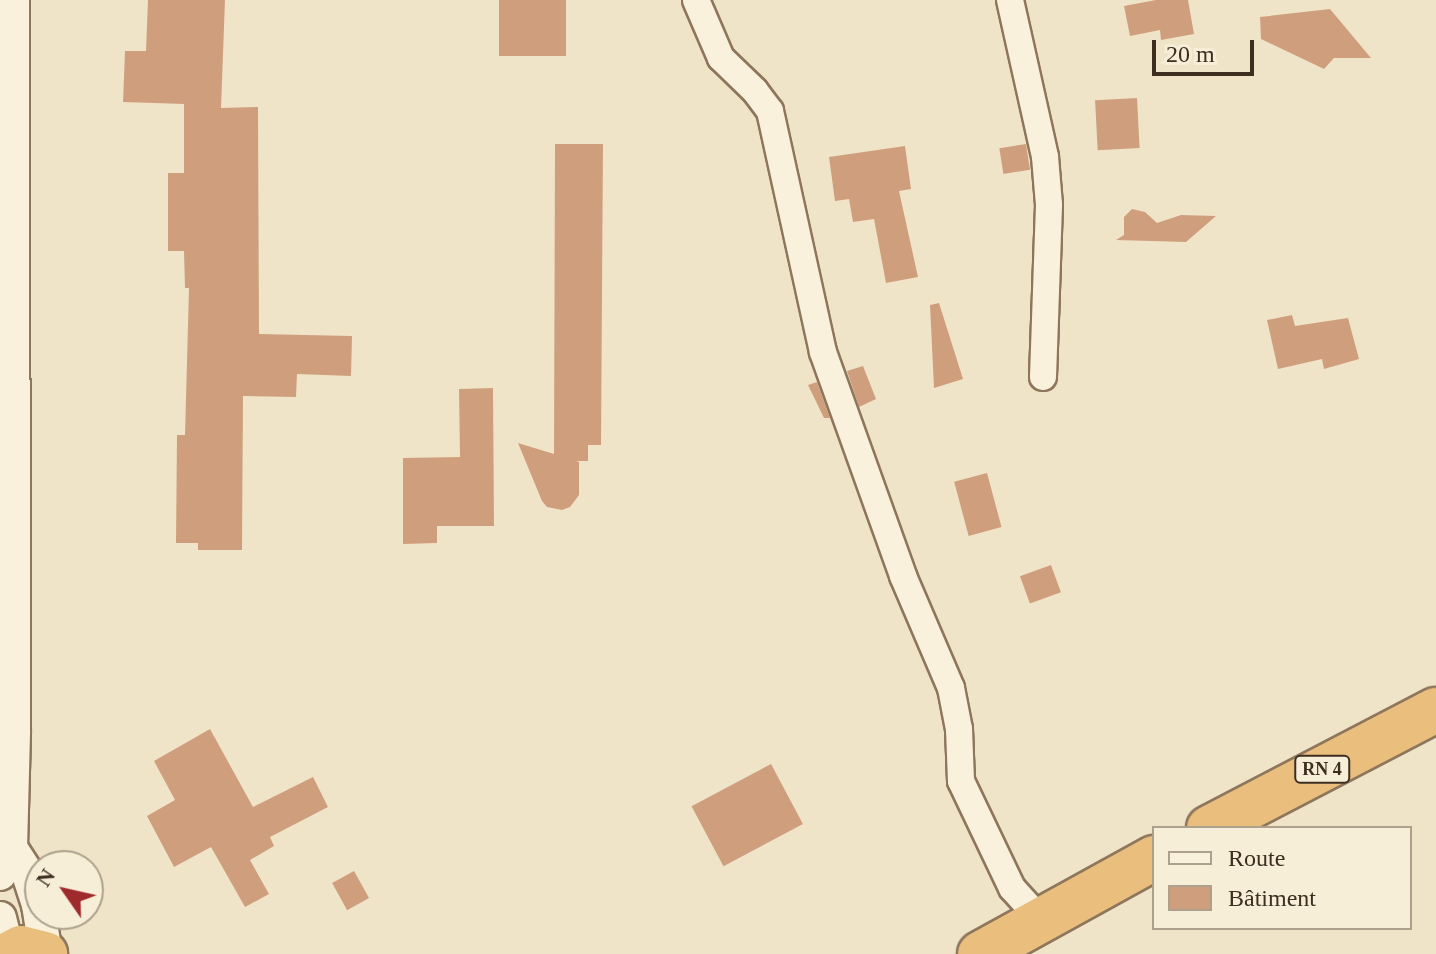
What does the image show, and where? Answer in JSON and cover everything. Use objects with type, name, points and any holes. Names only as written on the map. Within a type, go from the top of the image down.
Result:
[{"type":"highway","name":"RN 4","points":[[1213,826],[1436,710]]},
{"type":"highway","points":[[980,954],[1152,859]]},
{"type":"highway","points":[[9,954],[21,948],[45,954]]},
{"type":"street","points":[[13,0],[6,861],[28,874],[38,905],[45,954]]},
{"type":"street","points":[[696,0],[721,58],[770,111],[823,352],[903,576],[951,688],[959,729],[961,781],[1012,888],[1041,920]]},
{"type":"street","points":[[1010,0],[1045,157],[1049,205],[1043,377]]},
{"type":"street","points":[[0,918],[9,954]]},
{"type":"building","points":[[148,0],[225,0],[221,108],[258,107],[259,334],[352,336],[351,376],[297,374],[296,397],[243,396],[242,550],[198,550],[198,543],[176,543],[177,435],[185,435],[189,288],[185,288],[184,251],[168,251],[168,173],[184,173],[184,104],[123,102],[125,51],[146,51]]},
{"type":"building","points":[[499,0],[566,0],[566,56],[499,56]]},
{"type":"building","points":[[1156,0],[1188,0],[1194,34],[1161,40],[1160,30],[1130,36],[1124,6]]},
{"type":"building","points":[[1330,9],[1371,58],[1334,58],[1324,69],[1261,39],[1260,17]]},
{"type":"building","points":[[1137,98],[1140,148],[1098,150],[1095,100]]},
{"type":"building","points":[[555,144],[603,144],[601,445],[588,445],[588,461],[576,461],[579,462],[579,495],[570,507],[562,510],[547,507],[542,501],[518,443],[554,454]]},
{"type":"building","points":[[1026,144],[1030,170],[1003,174],[999,148]]},
{"type":"building","points":[[905,146],[911,189],[899,191],[918,277],[886,283],[874,219],[853,222],[849,199],[835,201],[829,157]]},
{"type":"building","points":[[1132,209],[1145,212],[1157,223],[1181,215],[1216,216],[1186,242],[1116,240],[1124,235],[1124,217]]},
{"type":"building","points":[[939,303],[963,379],[934,388],[930,305]]},
{"type":"building","points":[[1292,315],[1295,326],[1348,318],[1359,359],[1324,369],[1322,359],[1278,369],[1267,320]]},
{"type":"building","points":[[863,366],[876,399],[859,407],[847,371]]},
{"type":"building","points":[[817,382],[830,418],[824,418],[808,385]]},
{"type":"building","points":[[493,388],[494,526],[437,526],[437,543],[403,544],[403,458],[460,457],[459,389]]},
{"type":"building","points":[[987,473],[1001,527],[969,536],[954,482]]},
{"type":"building","points":[[1051,565],[1061,592],[1030,604],[1020,576]]},
{"type":"building","points":[[210,729],[253,807],[313,777],[328,807],[270,837],[274,846],[250,860],[269,894],[245,907],[211,847],[174,867],[147,816],[175,800],[154,761]]},
{"type":"building","points":[[771,764],[803,824],[723,866],[692,806]]},
{"type":"building","points":[[354,871],[369,898],[347,910],[332,883]]}]
